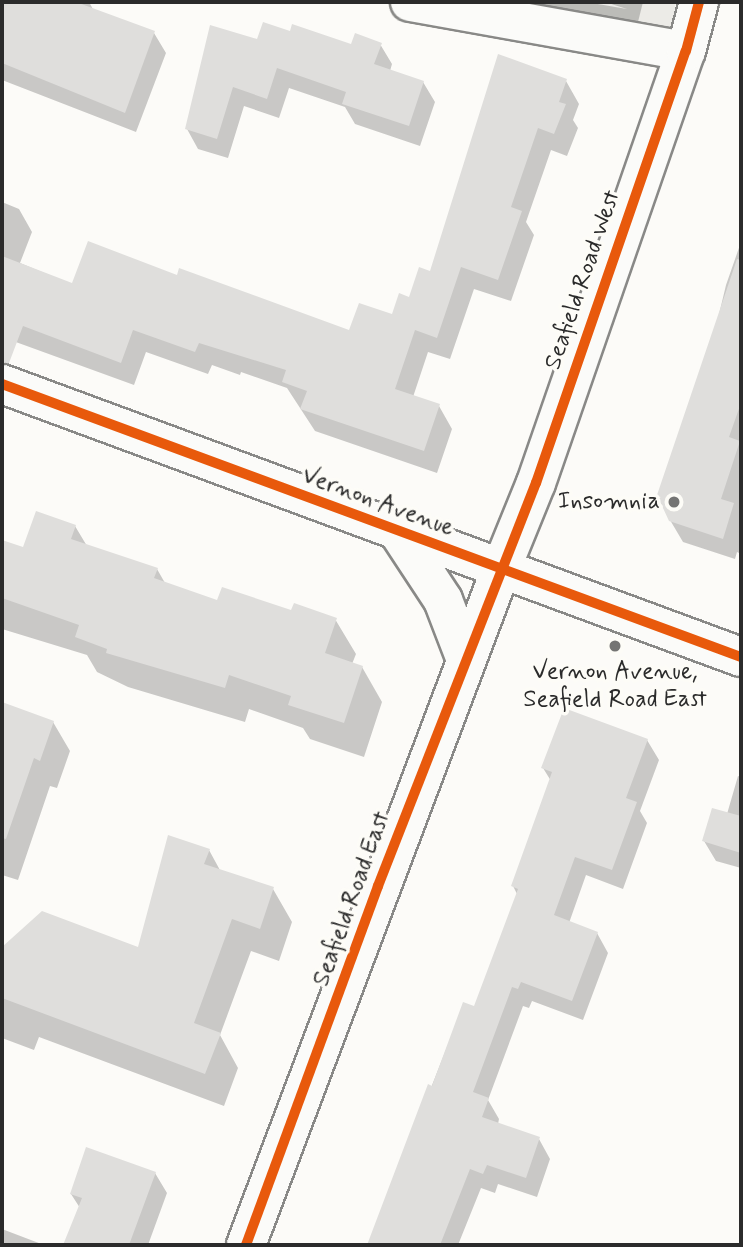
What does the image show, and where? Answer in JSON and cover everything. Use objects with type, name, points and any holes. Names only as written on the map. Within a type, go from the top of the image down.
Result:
[{"type":"street","points":[[410,2],[686,51]]},
{"type":"street","name":"Seafield Road West","points":[[501,569],[536,482],[686,51],[699,2]]},
{"type":"street","name":"Vernon Avenue","points":[[2,384],[399,533],[741,657]]},
{"type":"street","points":[[399,533],[443,600],[466,660]]},
{"type":"street","name":"Seafield Road East","points":[[246,1245],[501,569]]},
{"type":"shaded area","points":[[530,2],[676,2],[672,27]]},
{"type":"building","points":[[2,2],[76,2],[155,31],[125,113],[2,63]]},
{"type":"building","points":[[263,22],[290,31],[292,24],[351,44],[355,33],[382,43],[374,64],[424,81],[409,126],[342,104],[346,92],[277,68],[267,99],[233,87],[217,139],[185,129],[210,25],[257,39]]},
{"type":"building","points":[[498,54],[567,79],[559,102],[566,104],[554,134],[538,128],[511,207],[522,211],[498,280],[461,267],[437,338],[415,330],[395,389],[440,404],[424,451],[300,409],[307,391],[282,382],[286,370],[199,343],[195,352],[133,330],[121,363],[23,326],[9,363],[2,363],[2,256],[72,283],[88,241],[177,275],[179,268],[349,330],[359,303],[392,314],[399,293],[409,297],[419,267],[430,271]]},
{"type":"building","points":[[737,259],[741,260],[741,403],[729,437],[740,441],[721,499],[734,503],[723,539],[669,521],[657,495]]},
{"type":"building","points":[[36,511],[76,525],[71,539],[158,568],[154,578],[217,600],[222,587],[291,610],[294,603],[337,618],[325,653],[363,666],[344,723],[288,705],[291,696],[229,675],[225,688],[106,653],[107,649],[75,637],[79,625],[2,598],[2,540],[23,547]]},
{"type":"building","points":[[2,702],[54,721],[40,761],[34,758],[6,839],[2,838]]},
{"type":"building","points":[[564,708],[648,739],[626,798],[637,802],[612,870],[575,857],[554,915],[598,932],[572,1001],[521,982],[518,989],[512,987],[473,1092],[489,1098],[482,1117],[540,1137],[526,1178],[487,1165],[483,1174],[470,1169],[440,1245],[367,1245],[428,1084],[432,1086],[463,1002],[474,1006],[518,889],[511,886],[552,772],[541,768]]},
{"type":"building","points":[[712,808],[741,816],[741,853],[702,841]]},
{"type":"building","points":[[168,835],[210,849],[204,864],[274,887],[260,929],[232,919],[194,1023],[221,1033],[205,1074],[2,998],[2,947],[42,911],[138,947]]},
{"type":"building","points":[[86,1147],[156,1172],[129,1245],[63,1245],[82,1198],[70,1194]]},
{"type":"cycle path","points":[[246,1245],[378,886],[536,483],[686,51],[699,2]]},
{"type":"cycle path","points":[[2,384],[741,657]]},
{"type":"place","name":"Insomnia","points":[[674,502]]},
{"type":"place","name":"Vernon Avenue, Seafield Road East","points":[[615,646]]}]
